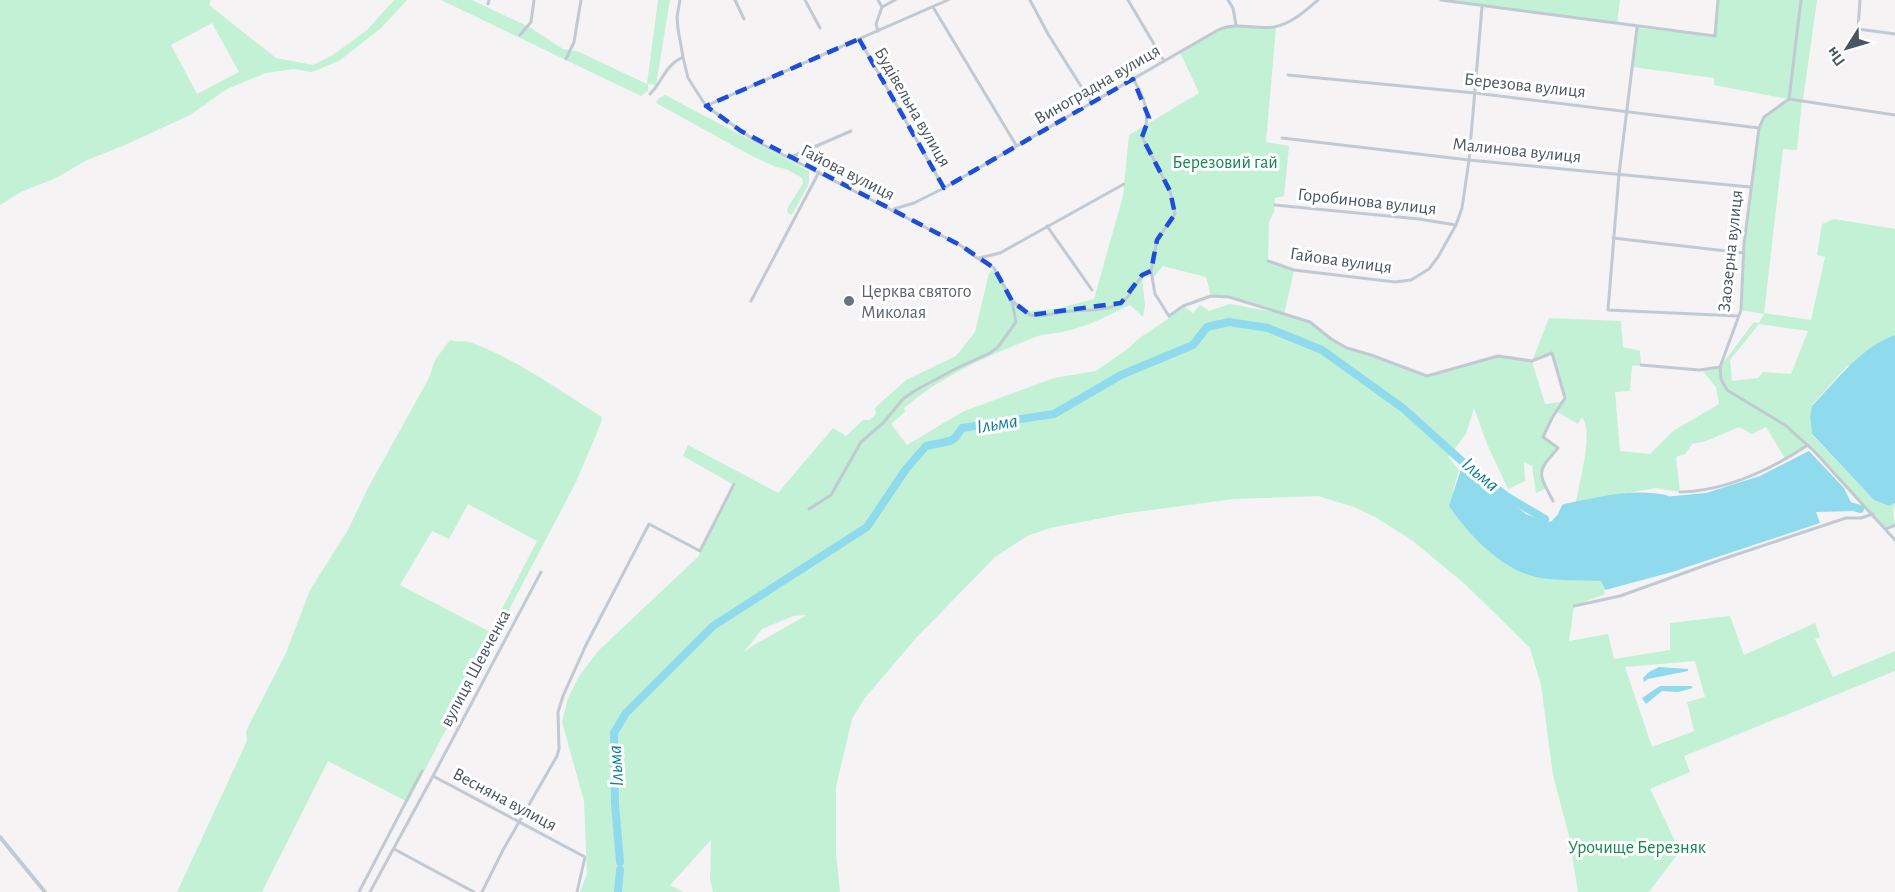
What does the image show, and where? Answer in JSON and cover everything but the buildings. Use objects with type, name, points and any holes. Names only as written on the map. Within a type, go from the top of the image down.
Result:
[{"type":"street","points":[[520,35],[531,22],[534,0]]},
{"type":"street","points":[[566,58],[574,42],[581,0]]},
{"type":"street","name":"Гайова вулиця","points":[[680,0],[677,17],[678,29],[688,78],[706,106],[754,140],[960,244],[994,268],[1012,301]]},
{"type":"street","points":[[735,0],[744,19]]},
{"type":"street","points":[[805,0],[820,28]]},
{"type":"street","points":[[878,0],[882,7]]},
{"type":"street","points":[[878,31],[876,24],[882,7],[895,0]]},
{"type":"street","points":[[706,106],[948,0]]},
{"type":"street","points":[[1030,0],[1048,34],[1091,102]]},
{"type":"street","points":[[1128,0],[1164,61]]},
{"type":"street","points":[[1228,0],[1233,8],[1236,25]]},
{"type":"street","name":"Виноградна вулиця","points":[[892,209],[944,188],[1228,25],[1276,27],[1293,20],[1318,0]]},
{"type":"street","points":[[1441,0],[1715,36],[1718,0]]},
{"type":"street","points":[[1789,99],[1802,0]]},
{"type":"street","points":[[1860,0],[1858,29],[1895,34]]},
{"type":"street","points":[[933,7],[1016,145]]},
{"type":"street","name":"Горобинова вулиця","points":[[1438,257],[1456,225],[1462,208],[1469,160],[1482,7]]},
{"type":"street","points":[[1637,28],[1619,174],[1608,310],[1738,316]]},
{"type":"street","name":"Будівельна вулиця","points":[[859,39],[944,188]]},
{"type":"street","points":[[650,94],[659,85],[673,62],[683,57]]},
{"type":"street","name":"Березова вулиця","points":[[1288,75],[1628,110],[1759,128]]},
{"type":"street","points":[[1133,79],[1142,94],[1149,118],[1142,137],[1170,191],[1175,214],[1156,240],[1151,271],[1155,294],[1169,316],[1183,306],[1211,296],[1230,297],[1310,322],[1330,339],[1347,348],[1427,376],[1498,356],[1532,361],[1552,353],[1565,398],[1543,437],[1558,448],[1542,466],[1540,476],[1553,501]]},
{"type":"street","points":[[1759,128],[1764,117],[1789,99],[1895,115]]},
{"type":"street","name":"Заозерна вулиця","points":[[1720,367],[1738,316],[1742,292],[1750,187],[1759,128]]},
{"type":"street","points":[[791,158],[851,131]]},
{"type":"street","name":"Малинова вулиця","points":[[1282,138],[1469,160],[1750,187]]},
{"type":"street","points":[[751,301],[819,172]]},
{"type":"street","points":[[977,258],[1000,253],[1124,184]]},
{"type":"street","name":"Горобинова вулиця","points":[[1275,205],[1419,219],[1456,225]]},
{"type":"street","points":[[1047,226],[1092,290]]},
{"type":"street","points":[[1613,237],[1744,253]]},
{"type":"street","name":"Гайова вулиця","points":[[1268,261],[1294,270],[1395,282],[1411,280],[1429,269],[1438,257]]},
{"type":"street","points":[[1012,301],[1030,315],[1109,308],[1128,297],[1138,278],[1151,271]]},
{"type":"street","points":[[809,509],[831,495],[861,442],[883,423],[903,399],[998,347],[1016,322],[1012,301]]},
{"type":"street","points":[[1641,365],[1699,370],[1720,367],[1721,379],[1727,390],[1785,426],[1808,446],[1895,540]]},
{"type":"street","points":[[1680,492],[1707,489],[1758,474],[1808,446]]},
{"type":"street","points":[[482,892],[557,756],[559,749],[558,712],[562,696],[649,524],[700,551],[734,484]]},
{"type":"street","points":[[1574,606],[1620,596],[1823,525],[1846,518],[1861,518],[1873,514]]},
{"type":"street","points":[[1886,530],[1895,525]]},
{"type":"street","name":"вулиця Шевченка","points":[[433,776],[541,572]]},
{"type":"street","points":[[359,892],[422,771]]},
{"type":"street","name":"Весняна вулиця","points":[[370,892],[433,776],[585,857],[577,892]]},
{"type":"street","points":[[0,837],[45,892]]},
{"type":"street","points":[[394,849],[474,892]]},
{"type":"highlighted area","points":[[859,39],[944,188],[1133,79],[1149,118],[1142,137],[1170,191],[1175,214],[1157,240],[1151,271],[1142,275],[1121,303],[1030,315],[1012,301],[994,268],[960,245],[741,131],[706,106]]},
{"type":"green space","points":[[0,0],[211,0],[209,5],[276,58],[313,65],[333,55],[367,30],[394,0],[407,0],[381,28],[339,61],[312,72],[293,69],[266,73],[227,89],[190,115],[87,160],[56,178],[21,192],[0,205]],"holes":[[[212,23],[239,72],[197,94],[171,45]]]},
{"type":"green space","points":[[441,0],[472,0],[531,28],[563,49],[577,51],[647,84],[658,0],[670,0],[656,85],[648,84],[648,91],[641,96]]},
{"type":"green space","points":[[1443,0],[1620,0],[1617,24]]},
{"type":"green space","points":[[1719,0],[1817,0],[1803,100],[1799,99],[1802,101],[1797,150],[1783,149],[1764,313],[1811,320],[1825,257],[1817,255],[1822,224],[1834,219],[1895,229],[1895,335],[1871,348],[1851,366],[1847,366],[1812,405],[1810,416],[1812,435],[1874,500],[1889,506],[1895,503],[1893,512],[1895,525],[1886,529],[1808,446],[1786,460],[1766,427],[1752,434],[1739,427],[1706,441],[1692,444],[1685,454],[1676,457],[1680,492],[1656,488],[1576,502],[1587,434],[1582,417],[1578,424],[1556,411],[1543,437],[1558,448],[1543,466],[1542,475],[1547,488],[1536,493],[1532,466],[1524,462],[1525,481],[1508,489],[1487,444],[1474,408],[1466,434],[1448,457],[1459,470],[1453,491],[1454,503],[1478,541],[1502,558],[1601,579],[1605,594],[1574,606],[1569,641],[1608,634],[1614,659],[1670,650],[1670,623],[1730,616],[1744,655],[1815,623],[1820,637],[1815,639],[1833,677],[1895,651],[1895,671],[1684,756],[1690,772],[1650,789],[1680,851],[1649,892],[1578,892],[1569,836],[1553,775],[1541,685],[1530,648],[1466,585],[1413,541],[1375,517],[1354,507],[1318,496],[1234,499],[1128,513],[1050,528],[1027,536],[995,557],[917,637],[864,699],[852,719],[836,787],[836,854],[840,892],[713,892],[710,880],[711,840],[670,885],[683,892],[580,892],[587,874],[584,801],[562,722],[568,698],[578,678],[598,651],[698,557],[734,485],[683,456],[688,445],[778,493],[833,428],[846,436],[863,420],[870,420],[876,414],[875,408],[906,380],[956,356],[975,332],[989,273],[996,268],[1015,301],[1030,311],[1056,309],[1094,299],[1123,196],[1129,135],[1199,93],[1180,52],[1228,25],[1276,27],[1266,142],[1289,146],[1284,196],[1275,198],[1274,212],[1269,222],[1268,261],[1294,270],[1284,315],[1310,322],[1347,348],[1427,376],[1498,356],[1532,361],[1549,318],[1621,321],[1623,347],[1640,351],[1641,365],[1632,366],[1630,391],[1615,392],[1620,451],[1650,454],[1673,431],[1719,404],[1716,387],[1702,370],[1720,367],[1754,322],[1759,323],[1764,314],[1741,310],[1744,244],[1759,128],[1764,117],[1788,99],[1714,85],[1714,78],[1632,67],[1637,28],[1714,36]],"holes":[[[1163,266],[1206,277],[1211,296],[1243,300],[1279,313],[1230,304],[1209,311],[1200,305],[1193,313],[1183,306],[1096,371],[1054,378],[962,412],[907,445],[891,424],[905,412],[904,408],[935,385],[1002,350],[1038,336],[1083,326],[1130,305],[1143,317],[1145,306],[1142,275],[1151,271],[1153,278]],[[1759,324],[1808,331],[1791,374],[1763,372],[1758,378],[1732,381],[1730,360]],[[1552,354],[1565,398],[1562,402],[1545,404],[1532,361]],[[807,615],[744,652],[762,629],[793,616]],[[1695,661],[1705,697],[1687,702],[1694,731],[1652,747],[1625,667]]]},
{"type":"green space","points":[[665,95],[809,171],[809,183],[792,215],[787,209],[803,183],[802,178],[752,156],[656,103]]},
{"type":"green space","points":[[450,340],[472,343],[522,367],[602,417],[576,482],[408,802],[328,761],[262,892],[177,892],[247,741],[246,731],[286,653],[310,590],[348,530],[369,486],[429,378],[435,360]],"holes":[[[468,504],[537,541],[490,632],[400,585],[432,531],[449,539]]]},
{"type":"water","points":[[1895,335],[1895,503],[1889,506],[1874,500],[1812,434],[1810,416],[1812,406],[1850,365],[1883,340]]},
{"type":"water","points":[[1809,451],[1844,488],[1855,511],[1816,512],[1820,523],[1672,572],[1605,590],[1601,581],[1541,578],[1513,568],[1488,551],[1466,529],[1449,506],[1462,466],[1526,514],[1546,522],[1563,520],[1563,511],[1587,504],[1706,493],[1760,476]]},
{"type":"water","points":[[1659,667],[1688,669],[1688,671],[1648,679],[1644,682],[1643,678],[1649,672]]},
{"type":"water","points":[[1660,686],[1691,686],[1693,688],[1678,692],[1662,691],[1646,704],[1642,698]]},
{"type":"waterway","name":"Ільма","points":[[620,862],[615,804],[614,733],[626,713],[713,626],[867,527],[906,469],[926,446],[950,441],[962,428],[1054,414],[1121,375],[1193,345],[1207,327],[1229,322],[1268,328],[1322,350],[1404,409],[1464,463],[1506,496],[1545,519]]},
{"type":"waterway","name":"Ільма","points":[[1556,522],[1565,508],[1615,498],[1641,496],[1665,499]]},
{"type":"waterway","name":"Ільма","points":[[1844,504],[1860,509]]},
{"type":"waterway","name":"Ільма","points":[[618,892],[620,870]]},
{"type":"place","name":"Церква святого Миколая","points":[[849,301]]},
{"type":"park label","name":"Березовий гай","points":[[1225,162]]},
{"type":"park label","name":"Урочище Березняк","points":[[1637,847]]}]
